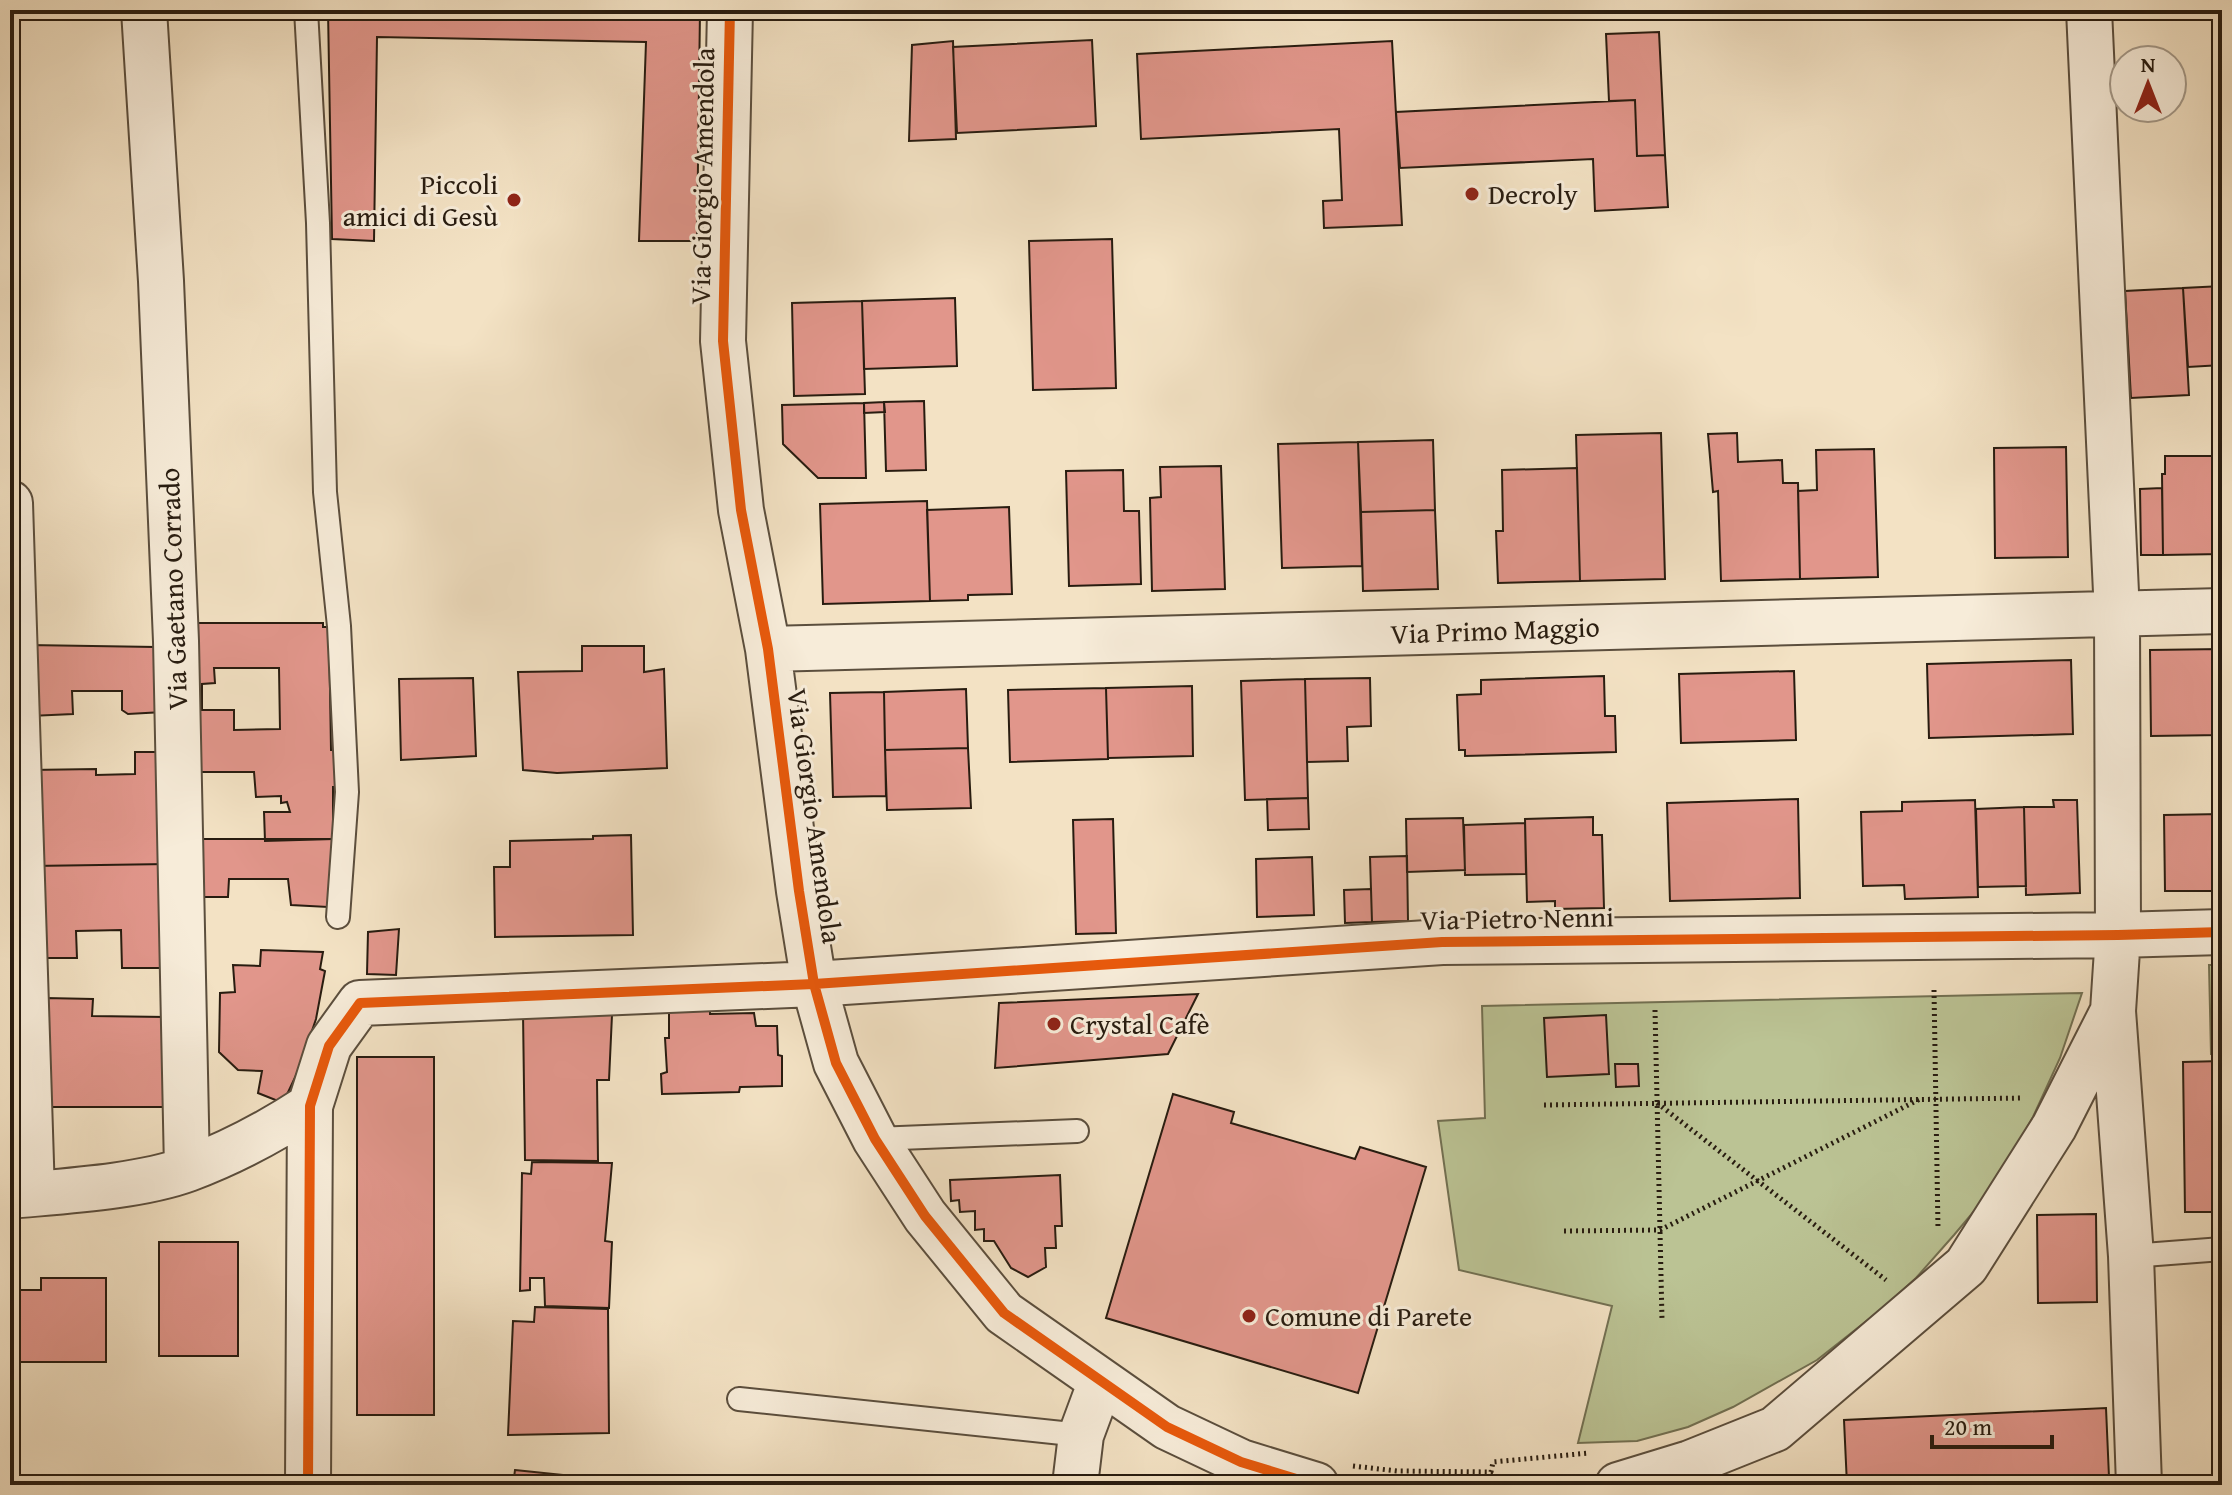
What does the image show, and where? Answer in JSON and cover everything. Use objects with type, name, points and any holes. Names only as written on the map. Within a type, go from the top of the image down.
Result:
[{"type":"street","name":"Via Gaetano Corrado","points":[[144,10],[161,281],[176,641],[187,1169]]},
{"type":"street","name":"Via Giorgio Amendola","points":[[730,10],[723,341],[741,510],[768,649],[799,891],[814,984],[836,1063],[875,1139],[925,1216],[1004,1313],[1167,1427],[1241,1462],[1330,1475]]},
{"type":"street","points":[[2089,10],[2117,614],[2118,935],[2113,1011],[2131,1256],[2139,1485]]},
{"type":"street","points":[[10,503],[16,632],[21,1195],[119,1184],[187,1169],[274,1129],[310,1106]]},
{"type":"street","name":"Via Primo Maggio","points":[[768,649],[2222,611]]},
{"type":"street","name":"Via Pietro Nenni","points":[[310,1106],[329,1046],[360,1003],[814,984],[1442,942],[2222,932]]},
{"type":"street","points":[[1605,1469],[1690,1463],[1775,1429],[1966,1266],[2054,1127],[2113,1011]]},
{"type":"street","points":[[308,1485],[310,1106]]},
{"type":"street","points":[[1075,1485],[1081,1435],[1101,1381]]},
{"type":"lane","points":[[306,10],[318,223],[325,492],[339,626],[347,792],[338,917]]},
{"type":"lane","points":[[875,1139],[1077,1131]]},
{"type":"lane","points":[[2131,1256],[2222,1249]]},
{"type":"lane","points":[[739,1399],[1081,1435]]},
{"type":"path","points":[[1934,990],[1938,1232]]},
{"type":"path","points":[[1655,1010],[1662,1320]]},
{"type":"path","points":[[1544,1105],[2034,1098]]},
{"type":"path","points":[[1564,1231],[1660,1230],[1921,1099]]},
{"type":"path","points":[[1657,1103],[1894,1286]]},
{"type":"path","points":[[1330,1475],[1397,1471],[1491,1472],[1493,1462],[1605,1469]]},
{"type":"green space","points":[[2209,965],[2222,965],[2222,1054],[2211,1054]]},
{"type":"green space","points":[[2082,993],[2060,1058],[2033,1117],[1986,1197],[1954,1235],[1916,1278],[1817,1360],[1733,1407],[1688,1427],[1637,1441],[1578,1443],[1612,1306],[1459,1270],[1438,1121],[1485,1118],[1482,1006]]},
{"type":"building","points":[[328,10],[700,10],[697,241],[639,241],[646,42],[377,37],[374,241],[332,239]]},
{"type":"building","points":[[1659,32],[1665,155],[1637,156],[1635,100],[1609,101],[1606,34]]},
{"type":"building","points":[[1092,40],[1096,126],[957,133],[953,47]]},
{"type":"building","points":[[953,41],[956,139],[909,141],[912,45]]},
{"type":"building","points":[[1392,41],[1402,225],[1324,228],[1323,201],[1342,200],[1339,129],[1141,139],[1137,54]]},
{"type":"building","points":[[1635,100],[1637,156],[1665,155],[1668,207],[1595,211],[1593,159],[1400,168],[1396,112]]},
{"type":"building","points":[[1112,239],[1116,388],[1033,390],[1029,241]]},
{"type":"building","points":[[2222,286],[2222,365],[2188,367],[2183,288]]},
{"type":"building","points":[[2183,288],[2189,395],[2131,398],[2125,291]]},
{"type":"building","points":[[955,298],[957,366],[864,369],[862,301]]},
{"type":"building","points":[[862,301],[865,394],[794,396],[792,303]]},
{"type":"building","points":[[924,401],[926,470],[886,471],[884,402]]},
{"type":"building","points":[[884,402],[885,412],[864,413],[864,403]]},
{"type":"building","points":[[864,403],[866,478],[818,478],[783,444],[782,405]]},
{"type":"building","points":[[1661,433],[1665,579],[1580,581],[1576,435]]},
{"type":"building","points":[[1737,433],[1738,462],[1782,460],[1783,483],[1798,483],[1800,579],[1721,581],[1718,491],[1713,492],[1708,434]]},
{"type":"building","points":[[1433,440],[1435,510],[1361,512],[1358,442]]},
{"type":"building","points":[[1358,442],[1362,566],[1282,568],[1278,444]]},
{"type":"building","points":[[2066,447],[2068,557],[1995,558],[1994,448]]},
{"type":"building","points":[[1874,449],[1878,577],[1800,579],[1798,491],[1817,490],[1816,450]]},
{"type":"building","points":[[2165,456],[2220,456],[2222,554],[2163,555],[2162,474],[2165,474]]},
{"type":"building","points":[[1221,466],[1225,589],[1152,591],[1150,498],[1161,497],[1160,467]]},
{"type":"building","points":[[1577,468],[1580,581],[1498,583],[1496,531],[1503,531],[1502,470]]},
{"type":"building","points":[[1123,470],[1124,511],[1139,511],[1141,584],[1069,586],[1066,471]]},
{"type":"building","points":[[2162,488],[2163,555],[2141,555],[2140,489]]},
{"type":"building","points":[[927,501],[930,601],[823,604],[820,504]]},
{"type":"building","points":[[1009,507],[1012,594],[968,595],[968,600],[930,601],[927,510]]},
{"type":"building","points":[[1435,510],[1438,589],[1363,591],[1361,512]]},
{"type":"building","points":[[189,623],[323,623],[323,627],[329,627],[331,750],[335,750],[337,787],[333,787],[333,839],[265,841],[264,812],[290,812],[287,802],[281,803],[281,796],[256,797],[254,772],[190,772]],"holes":[[[214,668],[279,668],[280,729],[234,730],[234,710],[202,710],[202,684],[215,683]]]},
{"type":"building","points":[[28,645],[156,647],[163,712],[128,714],[122,710],[122,691],[72,691],[73,714],[30,716]]},
{"type":"building","points":[[582,646],[644,646],[644,672],[664,669],[667,768],[557,773],[523,770],[518,672],[582,671]]},
{"type":"building","points":[[2222,649],[2222,735],[2151,736],[2150,650]]},
{"type":"building","points":[[2071,660],[2073,734],[1929,738],[1927,664]]},
{"type":"building","points":[[1794,671],[1796,740],[1681,743],[1679,674]]},
{"type":"building","points":[[1604,676],[1605,716],[1615,716],[1616,752],[1465,756],[1465,750],[1459,750],[1457,695],[1481,694],[1481,680]]},
{"type":"building","points":[[473,678],[476,756],[401,760],[399,679]]},
{"type":"building","points":[[1370,678],[1371,726],[1347,727],[1348,761],[1307,762],[1305,679]]},
{"type":"building","points":[[1305,679],[1308,798],[1245,800],[1241,681]]},
{"type":"building","points":[[1192,686],[1193,756],[1108,758],[1106,688]]},
{"type":"building","points":[[1106,688],[1108,759],[1010,762],[1008,690]]},
{"type":"building","points":[[966,689],[968,748],[885,750],[884,692]]},
{"type":"building","points":[[884,692],[886,796],[833,797],[830,693]]},
{"type":"building","points":[[968,748],[971,808],[887,810],[885,750]]},
{"type":"building","points":[[135,752],[161,752],[168,864],[32,866],[30,770],[96,769],[96,775],[135,774]]},
{"type":"building","points":[[1308,798],[1309,829],[1268,830],[1267,799]]},
{"type":"building","points":[[1798,799],[1800,898],[1670,901],[1667,803]]},
{"type":"building","points":[[1975,800],[1978,897],[1905,899],[1904,885],[1863,886],[1861,812],[1902,811],[1902,802]]},
{"type":"building","points":[[2053,800],[2077,800],[2080,893],[2026,895],[2024,807],[2054,807]]},
{"type":"building","points":[[2024,807],[2026,886],[1978,887],[1976,809]]},
{"type":"building","points":[[2222,814],[2222,891],[2165,891],[2164,815]]},
{"type":"building","points":[[1593,817],[1593,835],[1602,835],[1604,908],[1555,909],[1555,901],[1527,902],[1525,819]]},
{"type":"building","points":[[1463,818],[1465,870],[1407,872],[1406,819]]},
{"type":"building","points":[[1113,819],[1116,933],[1076,934],[1073,820]]},
{"type":"building","points":[[1525,823],[1526,874],[1465,875],[1464,825]]},
{"type":"building","points":[[631,835],[633,935],[495,937],[494,867],[510,867],[510,841]]},
{"type":"building","points":[[197,839],[333,839],[328,907],[291,905],[288,879],[229,879],[228,897],[198,897]]},
{"type":"building","points":[[1407,856],[1408,921],[1372,922],[1370,857]]},
{"type":"building","points":[[1312,857],[1314,915],[1257,917],[1256,859]]},
{"type":"building","points":[[168,864],[167,968],[122,968],[121,930],[76,931],[77,958],[38,958],[32,866]]},
{"type":"building","points":[[1371,889],[1372,922],[1345,923],[1344,890]]},
{"type":"building","points":[[399,929],[396,975],[367,974],[368,932]]},
{"type":"building","points":[[261,950],[323,952],[320,969],[325,971],[316,1019],[299,1069],[283,1103],[258,1093],[262,1071],[238,1070],[219,1052],[220,993],[235,992],[233,965],[260,966]]},
{"type":"building","points":[[1198,994],[1168,1054],[995,1068],[999,1003]]},
{"type":"building","points":[[45,998],[93,999],[92,1016],[166,1017],[166,1107],[41,1107]]},
{"type":"building","points":[[669,1008],[710,1008],[710,1014],[754,1013],[756,1026],[777,1026],[778,1055],[782,1056],[782,1086],[740,1087],[739,1092],[662,1094],[661,1074],[667,1072],[665,1038],[669,1038]]},
{"type":"building","points":[[523,1013],[612,1015],[609,1080],[597,1080],[598,1161],[525,1160]]},
{"type":"building","points":[[1606,1015],[1609,1074],[1547,1077],[1544,1018]]},
{"type":"building","points":[[357,1057],[434,1057],[434,1415],[357,1415]]},
{"type":"building","points":[[2222,1061],[2222,1212],[2185,1212],[2183,1062]]},
{"type":"building","points":[[1615,1064],[1638,1064],[1639,1086],[1616,1087]]},
{"type":"building","points":[[1173,1094],[1234,1112],[1231,1123],[1355,1159],[1360,1147],[1426,1167],[1358,1393],[1106,1318]]},
{"type":"building","points":[[532,1162],[612,1163],[605,1241],[612,1242],[609,1308],[545,1306],[544,1278],[530,1278],[530,1290],[520,1291],[522,1173],[531,1174]]},
{"type":"building","points":[[1060,1175],[1062,1226],[1055,1226],[1056,1248],[1045,1248],[1046,1267],[1028,1277],[1011,1268],[994,1241],[984,1241],[984,1229],[975,1230],[975,1211],[960,1212],[959,1200],[951,1201],[950,1180]]},
{"type":"building","points":[[2096,1214],[2097,1302],[2038,1303],[2037,1215]]},
{"type":"building","points":[[159,1242],[238,1242],[238,1356],[159,1356]]},
{"type":"building","points":[[41,1278],[106,1278],[106,1362],[10,1362],[10,1290],[41,1290]]},
{"type":"building","points":[[535,1307],[608,1309],[609,1433],[508,1435],[513,1321],[534,1322]]},
{"type":"building","points":[[2106,1408],[2109,1477],[1952,1485],[1847,1485],[1844,1420]]},
{"type":"building","points":[[515,1470],[659,1485],[513,1485]]},
{"type":"cycle path","points":[[730,10],[723,341],[741,510],[768,649],[799,891],[814,984],[836,1063],[875,1139],[925,1216],[1004,1313],[1167,1427],[1241,1462],[1316,1485]]},
{"type":"cycle path","points":[[308,1485],[310,1106],[329,1046],[360,1003],[814,984],[1442,942],[2222,932]]},
{"type":"place","name":"Decroly","points":[[1472,194]]},
{"type":"place","name":"Piccoli amici di Gesù","points":[[514,200]]},
{"type":"place","name":"Crystal Cafè","points":[[1054,1024]]},
{"type":"place","name":"Comune di Parete","points":[[1249,1316]]}]
